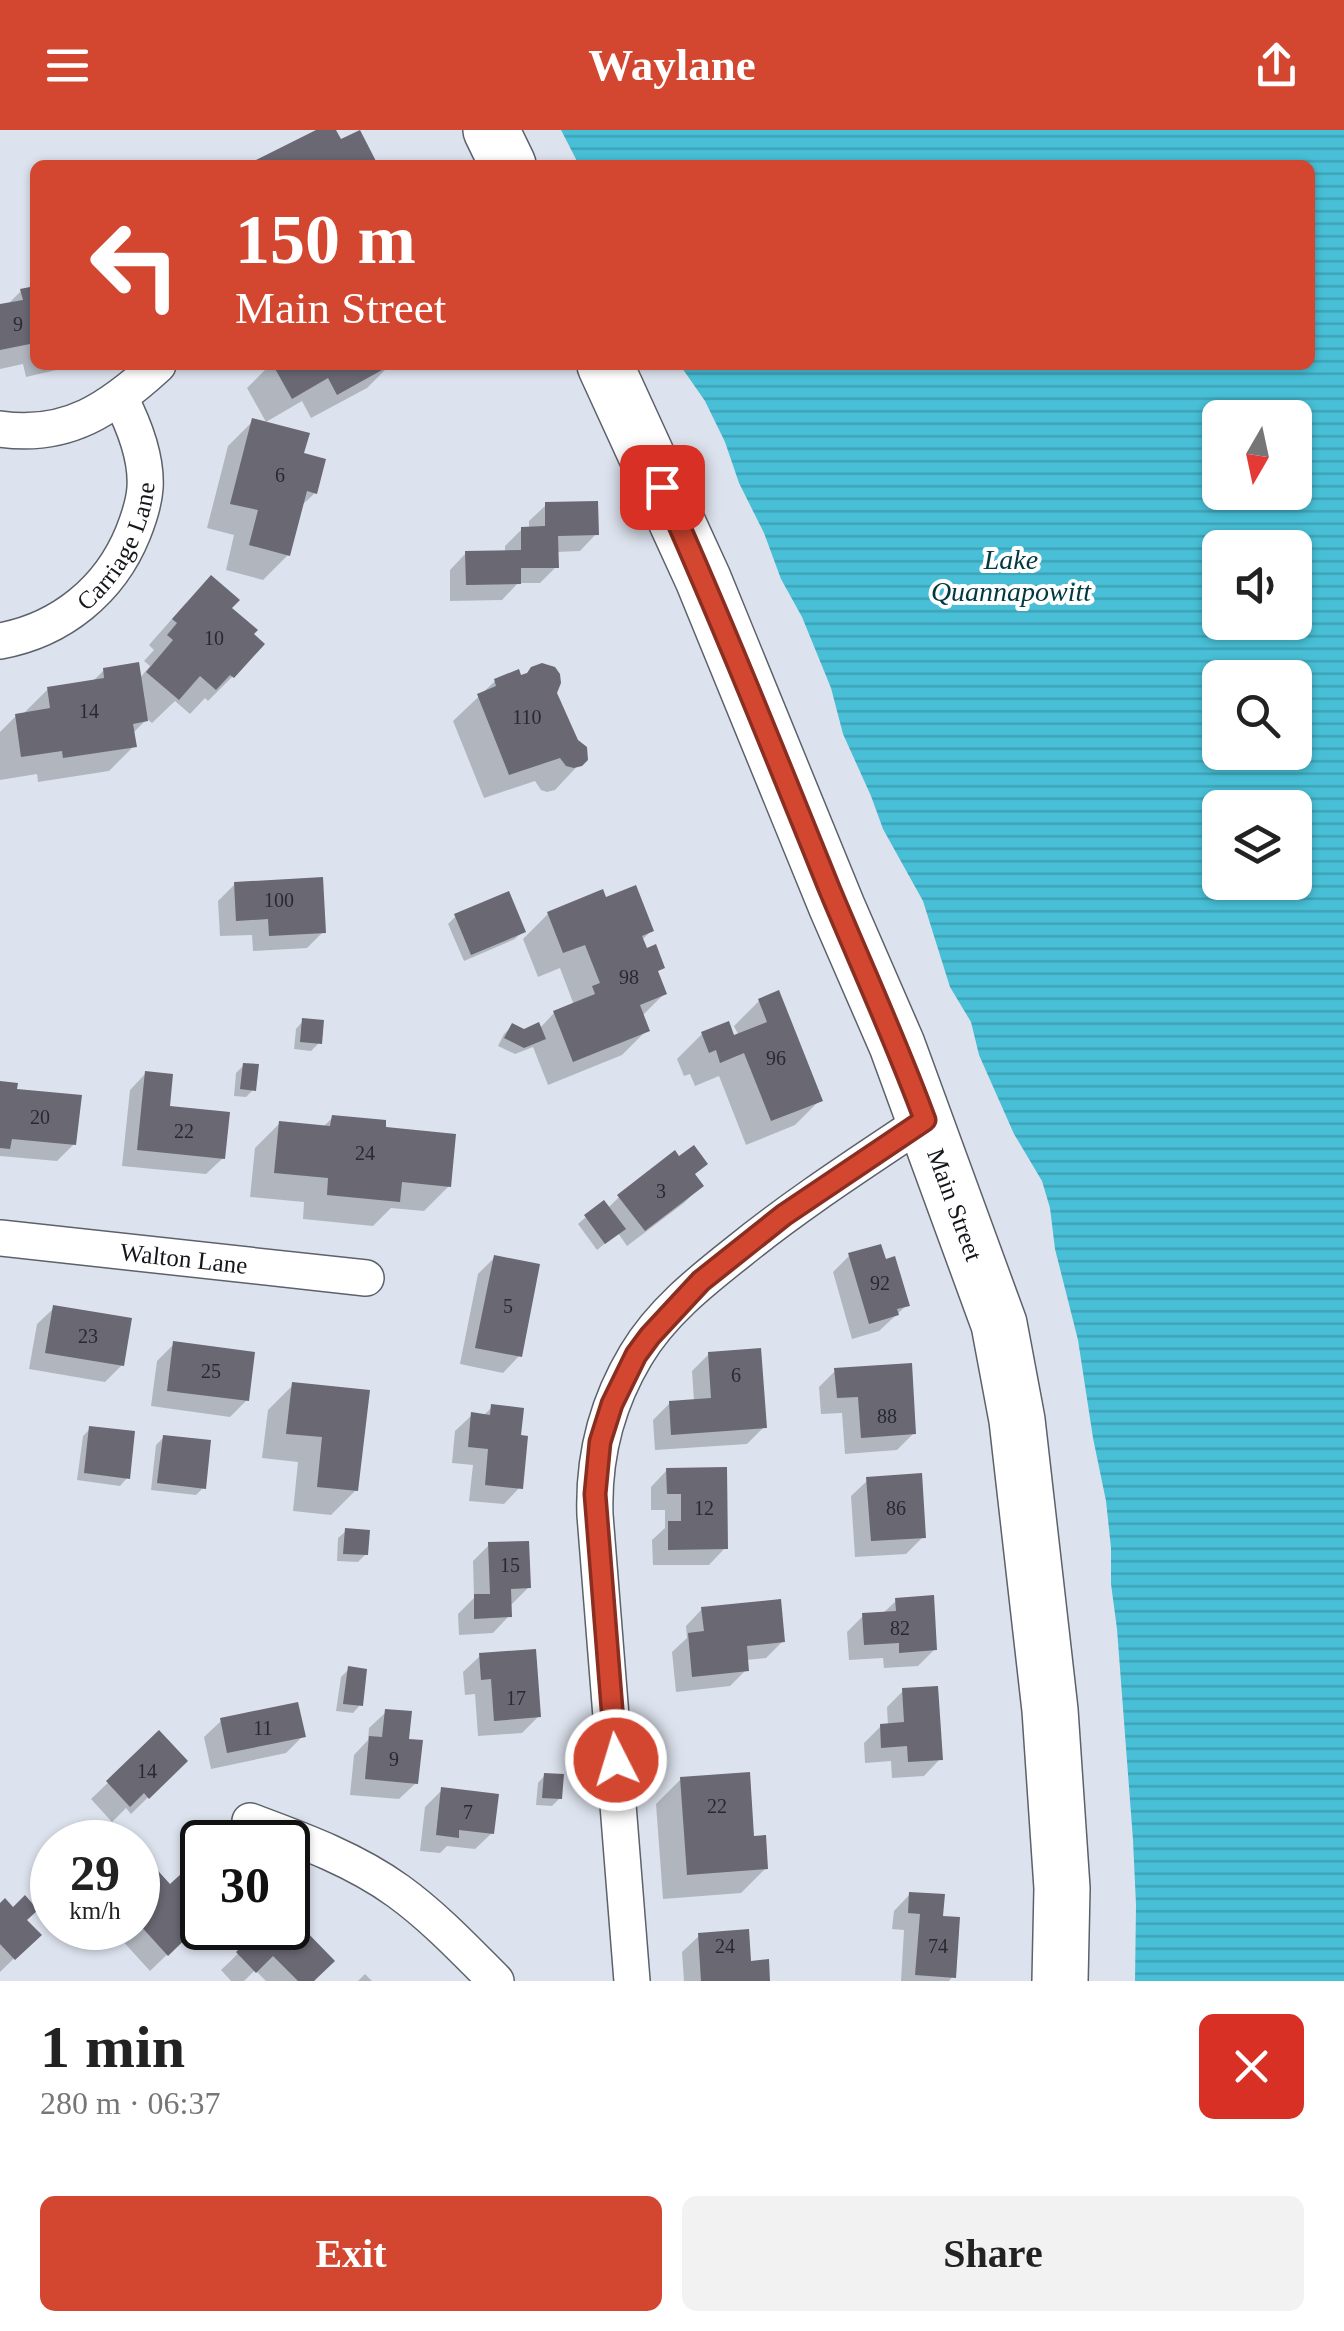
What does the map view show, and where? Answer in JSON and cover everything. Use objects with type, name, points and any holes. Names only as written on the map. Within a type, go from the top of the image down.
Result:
[{"type":"main road","name":"Main Street","points":[[607,370],[703,578],[897,1045],[999,1324],[1017,1420],[1050,1710],[1062,1888],[1060,1981]]},
{"type":"street","points":[[0,428],[31,430],[70,424],[98,413],[152,370]]},
{"type":"street","name":"Carriage Lane","points":[[0,641],[26,634],[75,610],[104,584],[123,556],[138,520],[145,486],[136,432],[120,398]]},
{"type":"street","points":[[632,1981],[596,1515],[596,1469],[604,1426],[636,1355],[668,1314],[701,1281],[784,1215],[925,1120]]},
{"type":"street","name":"Walton Lane","points":[[0,1238],[366,1278]]},
{"type":"street","points":[[310,1843],[395,1889],[496,1981]]},
{"type":"water","name":"Lake Quannapowitt","points":[[561,130],[1344,130],[1344,1981],[1135,1981],[1133,1840],[1106,1501],[1050,1208],[1042,1181],[1014,1134],[979,1055],[971,1022],[950,987],[923,901],[883,829],[843,734],[831,688],[739,483],[705,401],[683,370],[1315,370],[1315,160],[576,160]]},
{"type":"building","points":[[316,130],[336,130],[341,139],[360,130],[375,160],[256,160]]},
{"type":"building","points":[[30,287],[30,344],[0,350],[0,304],[23,300],[20,289]]},
{"type":"building","points":[[276,370],[382,370],[337,395],[328,378],[292,399]]},
{"type":"building","points":[[252,418],[310,433],[304,453],[326,459],[317,494],[307,491],[290,556],[249,545],[258,510],[230,504]]},
{"type":"building","points":[[598,501],[599,535],[558,536],[559,568],[521,568],[521,584],[466,585],[465,551],[521,550],[521,527],[545,526],[545,502]]},
{"type":"building","points":[[211,575],[240,600],[232,608],[258,630],[254,634],[265,644],[234,678],[230,675],[216,690],[200,676],[179,700],[146,672],[173,640],[167,635],[177,623],[172,619]]},
{"type":"building","points":[[139,662],[148,721],[133,724],[137,747],[63,758],[62,751],[21,757],[15,714],[50,708],[47,687],[104,678],[103,668]]},
{"type":"building","points":[[542,663],[555,667],[560,674],[557,693],[578,740],[587,747],[588,760],[574,768],[566,766],[560,758],[509,775],[477,694],[496,686],[494,679],[519,669],[521,675],[527,673]]},
{"type":"building","points":[[323,877],[326,933],[269,936],[268,919],[236,921],[234,882]]},
{"type":"building","points":[[636,885],[654,931],[642,936],[647,948],[656,944],[665,968],[658,971],[667,994],[640,1005],[650,1031],[573,1062],[553,1011],[595,994],[592,986],[600,983],[585,945],[563,953],[547,912],[603,889],[606,897]]},
{"type":"building","points":[[509,891],[526,932],[471,955],[454,914]]},
{"type":"building","points":[[779,990],[823,1101],[771,1121],[744,1053],[720,1063],[716,1050],[709,1053],[701,1032],[729,1021],[734,1035],[767,1022],[758,999]]},
{"type":"building","points":[[302,1018],[324,1020],[322,1044],[300,1042]]},
{"type":"building","points":[[539,1022],[546,1039],[524,1048],[504,1038],[512,1023],[524,1029]]},
{"type":"building","points":[[243,1063],[259,1064],[256,1091],[240,1089]]},
{"type":"building","points":[[145,1071],[173,1074],[170,1106],[230,1112],[225,1159],[137,1150]]},
{"type":"building","points":[[0,1081],[18,1083],[17,1089],[82,1095],[76,1145],[12,1139],[10,1149],[0,1148]]},
{"type":"building","points":[[332,1115],[386,1120],[386,1127],[456,1134],[451,1187],[402,1182],[400,1202],[327,1195],[328,1178],[274,1173],[279,1121],[330,1126]]},
{"type":"building","points":[[694,1145],[708,1164],[695,1174],[704,1186],[645,1231],[617,1195],[675,1150],[679,1156]]},
{"type":"building","points":[[604,1200],[626,1229],[605,1244],[584,1215]]},
{"type":"building","points":[[881,1244],[886,1259],[895,1256],[910,1306],[897,1309],[899,1315],[869,1324],[848,1253]]},
{"type":"building","points":[[494,1255],[540,1264],[522,1357],[475,1348]]},
{"type":"building","points":[[53,1305],[132,1318],[124,1366],[45,1353]]},
{"type":"building","points":[[173,1341],[255,1352],[249,1401],[167,1391]]},
{"type":"building","points":[[761,1348],[767,1428],[671,1435],[669,1401],[711,1398],[708,1352]]},
{"type":"building","points":[[912,1363],[916,1434],[861,1438],[858,1397],[837,1398],[834,1368]]},
{"type":"building","points":[[292,1382],[370,1390],[358,1491],[317,1487],[322,1437],[286,1434]]},
{"type":"building","points":[[491,1404],[524,1408],[521,1435],[528,1436],[523,1489],[485,1485],[488,1449],[468,1447],[471,1412],[490,1415]]},
{"type":"building","points":[[89,1426],[135,1431],[130,1479],[84,1473]]},
{"type":"building","points":[[163,1435],[211,1440],[206,1489],[157,1483]]},
{"type":"building","points":[[727,1467],[728,1549],[668,1550],[668,1521],[681,1521],[681,1494],[667,1494],[666,1468]]},
{"type":"building","points":[[922,1473],[926,1538],[871,1541],[866,1477]]},
{"type":"building","points":[[345,1528],[370,1530],[368,1555],[343,1554]]},
{"type":"building","points":[[529,1541],[531,1588],[511,1589],[512,1617],[474,1619],[474,1594],[490,1594],[488,1542]]},
{"type":"building","points":[[934,1595],[937,1650],[899,1653],[899,1643],[864,1645],[862,1613],[896,1611],[895,1598]]},
{"type":"building","points":[[781,1599],[785,1642],[747,1646],[749,1671],[692,1677],[688,1633],[704,1631],[701,1607]]},
{"type":"building","points":[[536,1649],[541,1717],[494,1721],[491,1679],[481,1680],[479,1653]]},
{"type":"building","points":[[348,1666],[367,1669],[363,1706],[343,1704]]},
{"type":"building","points":[[938,1686],[943,1760],[908,1762],[907,1746],[881,1748],[880,1724],[904,1722],[902,1688]]},
{"type":"building","points":[[298,1702],[306,1737],[227,1753],[220,1718]]},
{"type":"building","points":[[385,1709],[412,1711],[409,1739],[423,1740],[418,1784],[365,1779],[369,1736],[382,1737]]},
{"type":"building","points":[[159,1730],[188,1761],[149,1799],[144,1793],[130,1807],[106,1781]]},
{"type":"building","points":[[750,1772],[754,1836],[766,1835],[768,1869],[687,1875],[680,1777]]},
{"type":"building","points":[[544,1773],[564,1774],[562,1799],[542,1798]]},
{"type":"building","points":[[441,1787],[499,1794],[494,1834],[459,1830],[459,1838],[436,1835]]},
{"type":"building","points":[[160,1873],[170,1884],[180,1875],[180,1944],[168,1956],[160,1947]]},
{"type":"building","points":[[909,1892],[945,1894],[943,1916],[960,1917],[956,1978],[915,1975],[920,1914],[908,1913]]},
{"type":"building","points":[[25,1895],[30,1901],[27,1920],[30,1946],[15,1960],[0,1944],[0,1903],[5,1898],[13,1907]]},
{"type":"building","points":[[749,1929],[751,1961],[769,1959],[770,1981],[701,1981],[698,1933]]},
{"type":"building","points":[[310,1935],[335,1961],[314,1981],[298,1981],[273,1956],[256,1973],[236,1952],[310,1950]]},
{"type":"route","points":[[616,1760],[595,1494],[600,1442],[612,1404],[636,1355],[668,1314],[701,1281],[784,1215],[925,1120],[662,487]]}]
